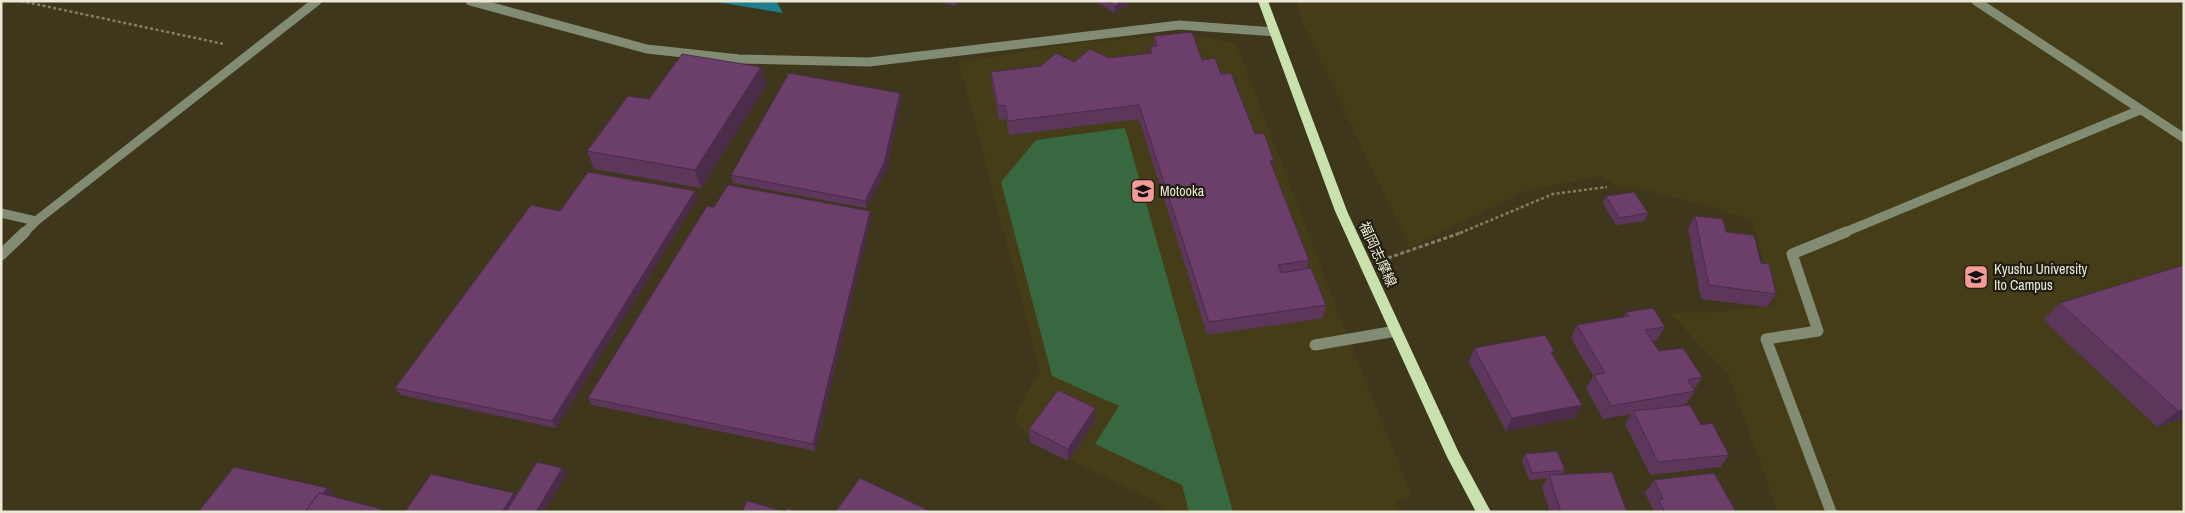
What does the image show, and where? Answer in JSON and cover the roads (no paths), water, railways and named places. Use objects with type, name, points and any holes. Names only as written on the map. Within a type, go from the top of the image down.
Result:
[{"type":"main road","name":"福岡志摩線","points":[[1263,1],[1341,211],[1454,457],[1484,512]]},
{"type":"street","points":[[1,255],[36,220],[317,1]]},
{"type":"street","points":[[470,1],[648,49],[749,60],[869,62],[1179,25],[1275,32]]},
{"type":"street","points":[[1976,1],[2184,138]]},
{"type":"street","points":[[1831,512],[1766,339],[1818,331],[1792,254],[2140,110]]},
{"type":"street","points":[[1,213],[36,220]]},
{"type":"street","points":[[1315,345],[1396,331]]},
{"type":"water","points":[[711,1],[776,1],[783,13]]},
{"type":"place","name":"Motooka","points":[[1143,191]]},
{"type":"place","name":"Kyushu University Ito Campus","points":[[1976,277]]}]
